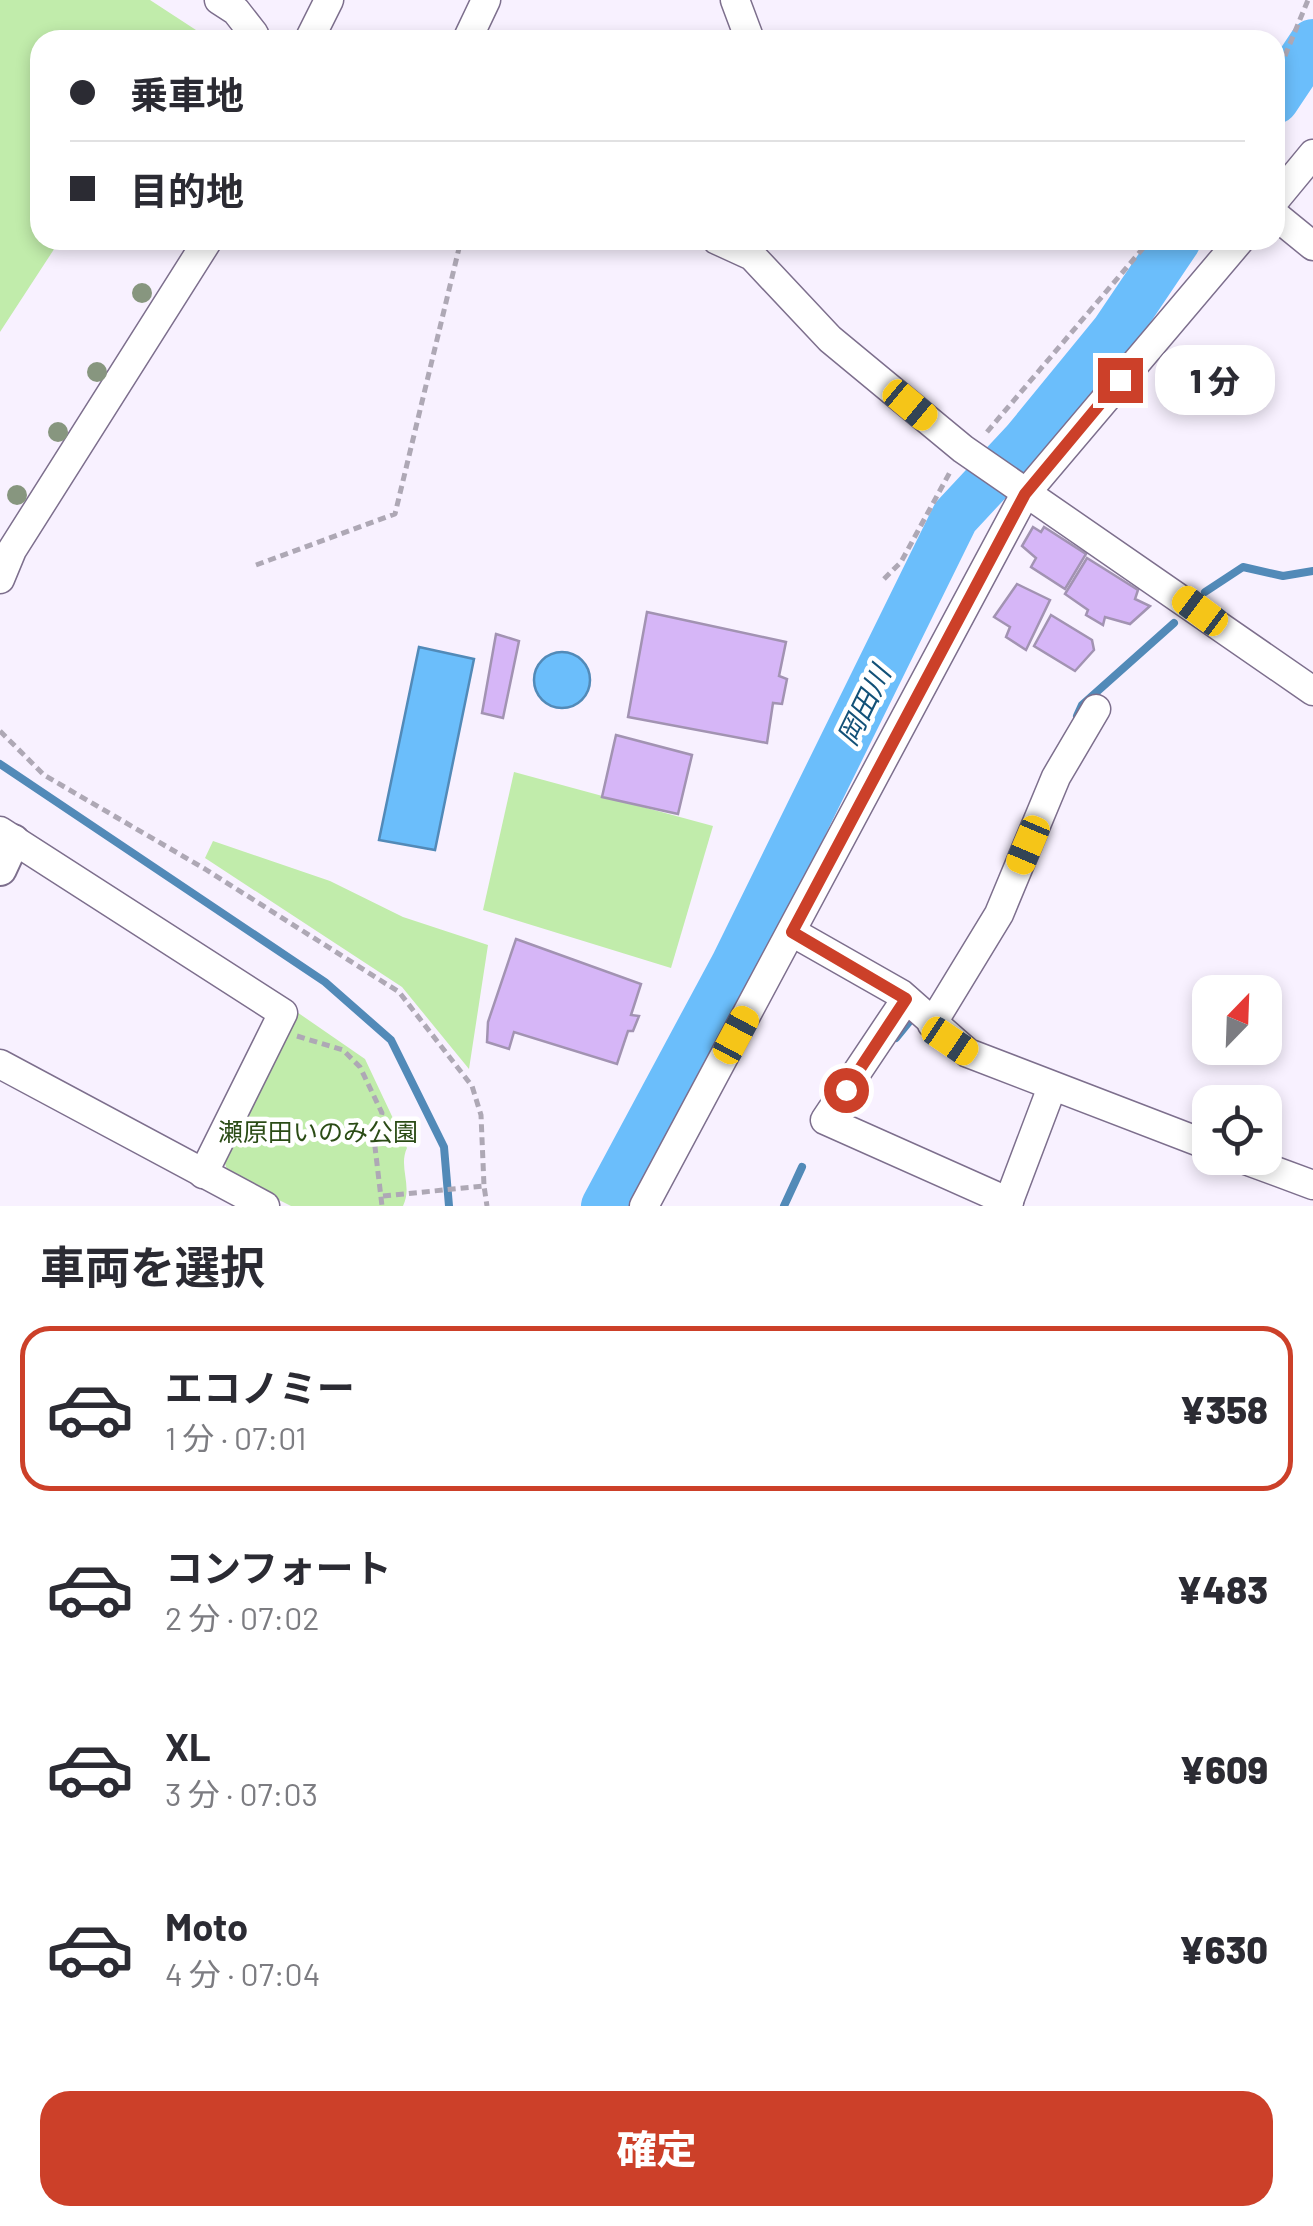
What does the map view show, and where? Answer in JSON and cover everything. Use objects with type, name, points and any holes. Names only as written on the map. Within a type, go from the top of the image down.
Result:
[{"type":"street","points":[[219,0],[236,11],[251,30]]},
{"type":"street","points":[[314,30],[329,0]]},
{"type":"street","points":[[472,30],[486,0]]},
{"type":"street","points":[[735,0],[746,30]]},
{"type":"street","points":[[1285,188],[1313,154]]},
{"type":"street","points":[[1285,223],[1313,246]]},
{"type":"street","points":[[0,579],[12,550],[202,250]]},
{"type":"street","points":[[754,250],[830,339],[965,451],[1174,590],[1313,691]]},
{"type":"street","points":[[644,1206],[792,932],[1020,490],[1231,250]]},
{"type":"street","points":[[932,1024],[1000,914],[1056,777],[1096,709]]},
{"type":"street","points":[[4,847],[283,1013],[203,1174]]},
{"type":"street","points":[[792,932],[906,999],[968,1054],[1192,1139]]},
{"type":"street","points":[[906,999],[826,1120],[1008,1204],[1052,1087]]},
{"type":"street","points":[[0,1064],[265,1206]]},
{"type":"street","points":[[1282,1174],[1313,1185]]},
{"type":"path","points":[[1285,56],[1308,0]]},
{"type":"path","points":[[256,565],[394,514],[460,250]]},
{"type":"path","points":[[884,579],[901,562],[965,451],[980,439],[1141,250]]},
{"type":"path","points":[[0,732],[44,774],[222,879],[399,992],[472,1086],[481,1115],[487,1206]]},
{"type":"path","points":[[276,1027],[344,1050],[360,1067],[382,1113],[375,1147],[382,1206]]},
{"type":"path","points":[[382,1196],[484,1186]]},
{"type":"green space","points":[[0,0],[150,0],[196,30],[30,30],[30,250],[53,250],[0,332]]},
{"type":"green space","points":[[514,772],[713,826],[671,968],[483,910]]},
{"type":"green space","points":[[213,841],[330,881],[403,917],[488,945],[469,1069],[402,987],[205,858]]},
{"type":"green space","name":"瀬原田いのみ公園","points":[[294,1010],[365,1059],[407,1148],[403,1206],[291,1206],[229,1175],[223,1158]]},
{"type":"water","points":[[419,647],[474,659],[435,850],[379,840]]},
{"type":"water","points":[[562,652],[582,660],[590,680],[582,700],[562,708],[542,700],[534,680],[542,660]]},
{"type":"building","points":[[1033,527],[1041,532],[1044,527],[1086,554],[1065,589],[1031,567],[1036,558],[1022,546]]},
{"type":"building","points":[[1087,558],[1138,590],[1135,599],[1150,606],[1130,624],[1105,617],[1103,625],[1086,615],[1088,610],[1065,594]]},
{"type":"building","points":[[1017,584],[1050,600],[1026,650],[1006,637],[1010,627],[994,617]]},
{"type":"building","points":[[647,612],[786,642],[779,676],[787,679],[782,704],[773,703],[767,743],[628,717]]},
{"type":"building","points":[[1051,615],[1092,640],[1094,650],[1075,671],[1034,646]]},
{"type":"building","points":[[496,634],[519,641],[503,718],[482,713]]},
{"type":"building","points":[[616,735],[692,755],[678,814],[602,797]]},
{"type":"building","points":[[516,939],[641,984],[631,1015],[639,1016],[633,1031],[628,1031],[617,1064],[514,1032],[509,1049],[487,1042],[488,1022]]},
{"type":"waterway","name":"岡田川","points":[[1285,85],[1313,43]]},
{"type":"waterway","name":"岡田川","points":[[605,1206],[735,964],[955,517],[1025,442],[1115,332],[1170,250]]},
{"type":"waterway","points":[[1205,592],[1243,567],[1283,576],[1313,571]]},
{"type":"waterway","points":[[1077,716],[1082,705],[1174,623]]},
{"type":"waterway","points":[[0,764],[325,982],[391,1040],[444,1147],[449,1206]]},
{"type":"waterway","points":[[896,1038],[909,1022]]},
{"type":"waterway","points":[[784,1206],[802,1167]]},
{"type":"route","points":[[846,1090],[906,999],[792,932],[1025,494],[1120,380]]}]
